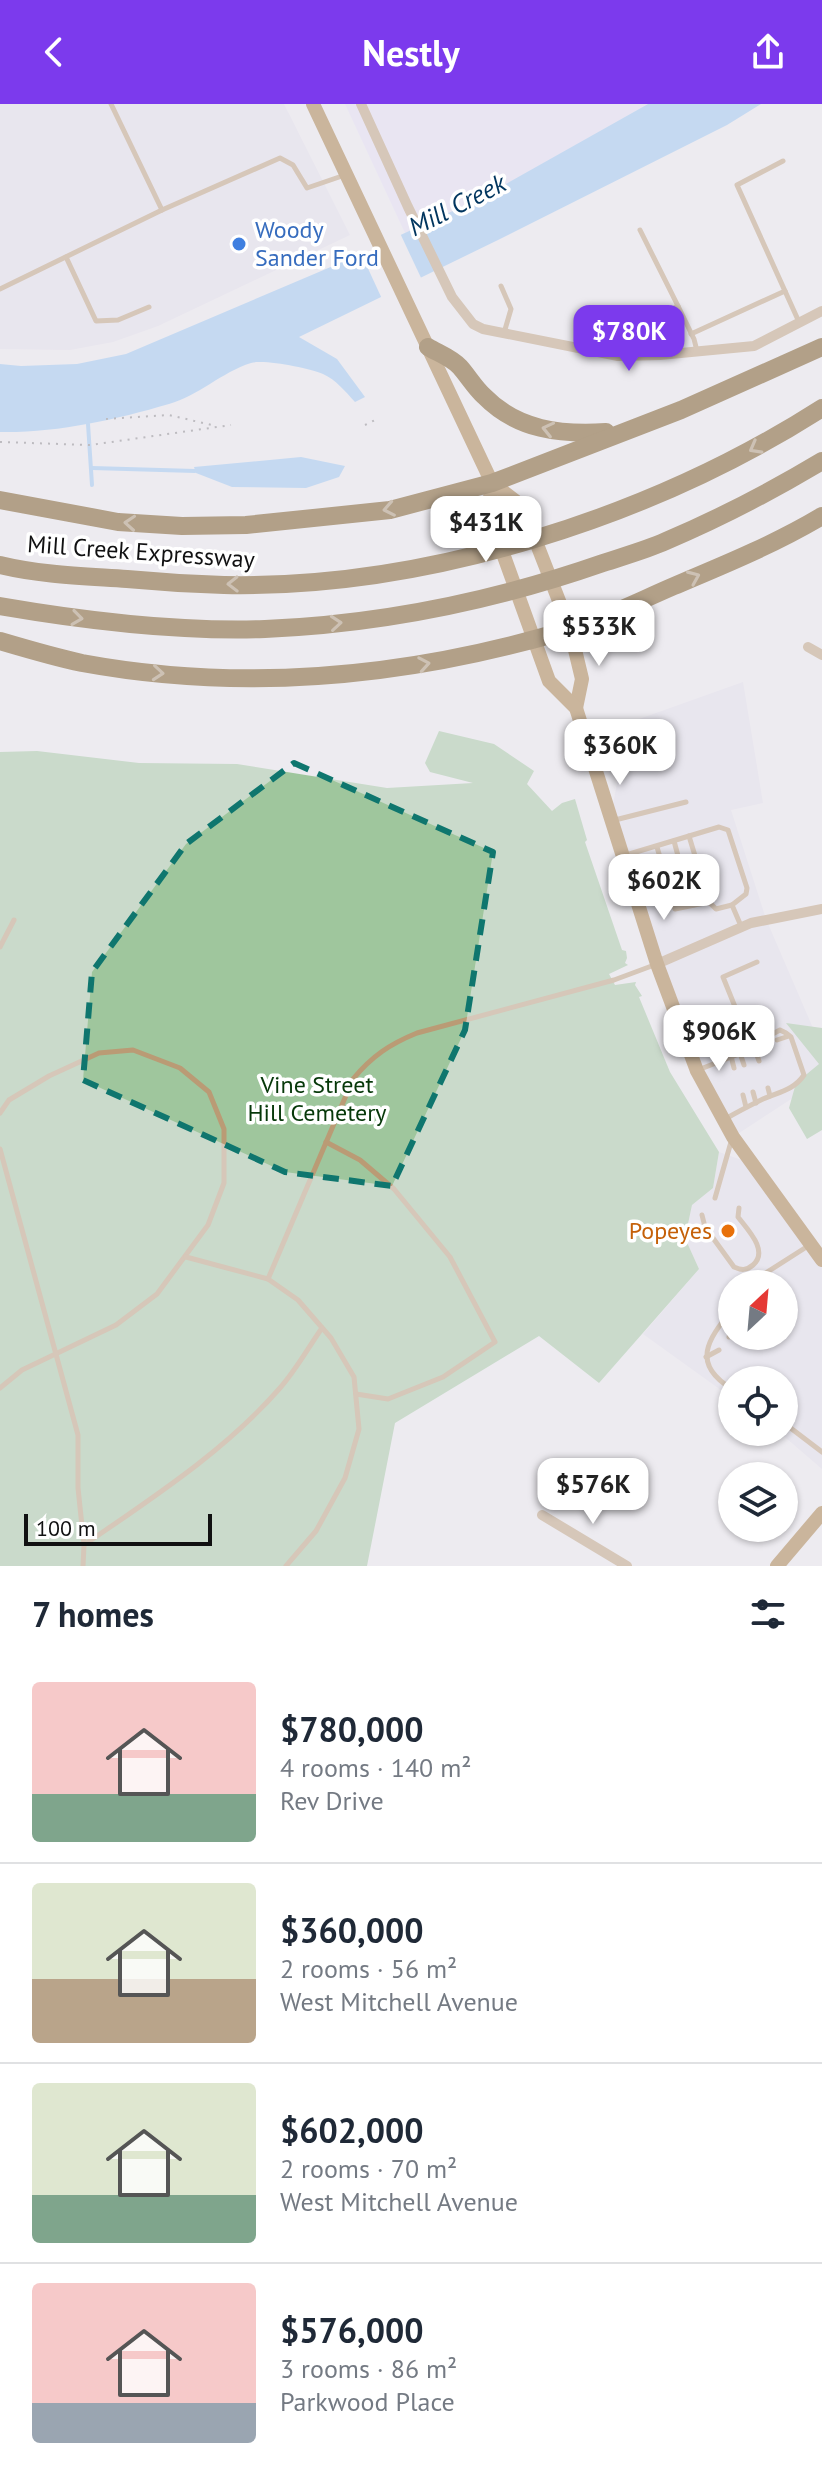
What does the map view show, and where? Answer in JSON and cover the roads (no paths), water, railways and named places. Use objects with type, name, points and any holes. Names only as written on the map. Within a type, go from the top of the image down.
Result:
[{"type":"highway","points":[[428,347],[457,364],[480,394],[497,409],[517,420],[546,431],[578,434],[625,431]]},
{"type":"highway","points":[[0,500],[118,522],[182,526],[246,525],[390,510],[492,483],[681,410],[822,347]]},
{"type":"highway","name":"Mill Creek Expressway","points":[[0,565],[47,573],[226,585],[302,582],[422,566],[520,543],[632,507],[753,449],[822,408]]},
{"type":"highway","points":[[0,606],[152,626],[265,629],[423,611],[533,586],[664,542],[768,493],[822,461]]},
{"type":"highway","points":[[0,641],[80,662],[149,673],[209,678],[358,674],[426,664],[570,629],[758,551],[822,516]]},
{"type":"main road","points":[[313,104],[492,483],[522,506],[570,629],[582,679],[576,708]]},
{"type":"main road","points":[[492,483],[488,512],[549,681],[576,708],[657,964],[697,1071],[733,1137],[822,1260]]},
{"type":"main road","points":[[777,1566],[822,1513]]},
{"type":"street","points":[[361,104],[452,297],[473,324],[504,334],[618,356],[697,353],[754,346],[822,311]]},
{"type":"street","points":[[808,647],[822,655]]},
{"type":"street","points":[[657,964],[742,927],[766,919],[822,909]]},
{"type":"street","points":[[542,1515],[627,1566]]},
{"type":"lane","points":[[111,104],[162,210]]},
{"type":"lane","points":[[0,289],[162,210],[280,158],[293,165],[307,188],[346,175]]},
{"type":"lane","points":[[783,161],[737,185],[799,322]]},
{"type":"lane","points":[[640,230],[691,334],[697,353]]},
{"type":"lane","points":[[66,257],[96,321],[118,320],[149,307]]},
{"type":"lane","points":[[501,286],[511,309],[504,334]]},
{"type":"lane","points":[[691,334],[785,291]]},
{"type":"lane","points":[[618,356],[617,341],[628,331],[678,306]]},
{"type":"lane","points":[[610,821],[686,802]]},
{"type":"lane","points":[[622,857],[657,847],[689,836],[719,827],[728,830],[747,888],[746,894],[732,905],[716,909],[709,902],[689,836]]},
{"type":"lane","points":[[674,841],[681,867]]},
{"type":"lane","points":[[657,847],[675,909],[709,902]]},
{"type":"lane","points":[[687,884],[694,905]]},
{"type":"lane","points":[[732,905],[742,927]]},
{"type":"lane","points":[[0,947],[14,920]]},
{"type":"lane","points":[[744,1029],[723,977],[757,962]]},
{"type":"lane","points":[[268,1279],[353,1079],[368,1061],[390,1044],[417,1033],[614,980],[657,964]]},
{"type":"lane","points":[[723,1121],[746,1107],[788,1090],[799,1083],[804,1075],[789,1036],[780,1030],[754,1047]]},
{"type":"lane","points":[[777,1040],[789,1036]]},
{"type":"lane","points":[[697,1071],[767,1043]]},
{"type":"lane","points":[[754,1047],[759,1061]]},
{"type":"lane","points":[[0,1113],[9,1100],[49,1076],[99,1053],[133,1050],[180,1068],[209,1092],[224,1129],[224,1183],[208,1225],[157,1294],[116,1325],[22,1370],[0,1388]]},
{"type":"lane","points":[[740,1053],[744,1065]]},
{"type":"lane","points":[[731,1056],[734,1068]]},
{"type":"lane","points":[[768,1088],[770,1096]]},
{"type":"lane","points":[[753,1092],[756,1103]]},
{"type":"lane","points":[[743,1095],[746,1107]]},
{"type":"lane","points":[[715,1198],[733,1137]]},
{"type":"lane","points":[[326,1142],[360,1160],[394,1189],[450,1257],[495,1342],[443,1377],[388,1399],[355,1394]]},
{"type":"lane","points":[[0,1149],[78,1435],[83,1566]]},
{"type":"lane","points":[[702,1215],[705,1227],[734,1267],[748,1269],[756,1263],[759,1250],[738,1217],[739,1208]]},
{"type":"lane","points":[[770,1270],[811,1244]]},
{"type":"lane","points":[[186,1257],[268,1279],[298,1300],[331,1338],[354,1377],[359,1429],[345,1478],[316,1531],[286,1566]]},
{"type":"lane","points":[[84,1545],[158,1494],[242,1427],[282,1386],[322,1328]]},
{"type":"lane","points":[[718,1328],[707,1346],[706,1357],[710,1371],[718,1379]]},
{"type":"lane","points":[[706,1357],[719,1350]]},
{"type":"lane","points":[[798,1434],[822,1452]]},
{"type":"water","points":[[648,104],[761,104],[727,125],[299,337],[337,359],[365,397],[355,402],[328,376],[316,372],[257,362],[230,372],[180,400],[148,410],[64,428],[0,432],[0,364],[77,364],[126,354],[333,266],[481,198]]},
{"type":"water","points":[[301,457],[345,466],[339,477],[306,488],[232,487],[196,473],[194,467]]},
{"type":"waterway","points":[[88,424],[92,485]]},
{"type":"waterway","points":[[92,468],[195,471]]},
{"type":"place","name":"Woody Sander Ford","points":[[239,244]]},
{"type":"place","name":"Popeyes","points":[[728,1231]]},
{"type":"water label","name":"Mill Creek","points":[[457,205]]},
{"type":"park label","name":"Vine Street Hill Cemetery","points":[[317,1099]]}]
